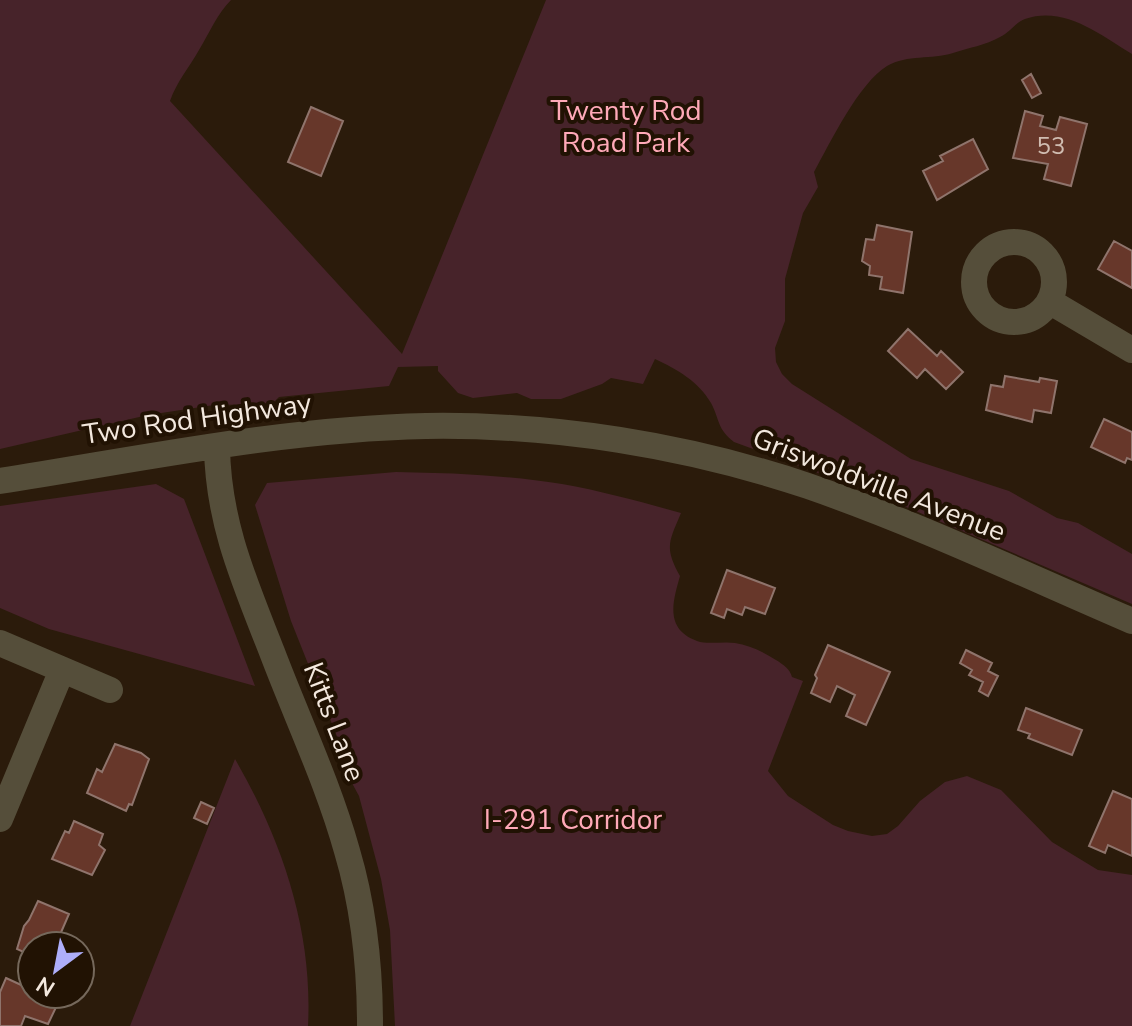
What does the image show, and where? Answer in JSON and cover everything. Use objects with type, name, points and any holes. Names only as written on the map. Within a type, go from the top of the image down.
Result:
[{"type":"street","points":[[1049,301],[1132,350]]},
{"type":"street","name":"Two Rod Highway","points":[[0,481],[319,433],[404,427]]},
{"type":"street","name":"Griswoldville Avenue","points":[[404,427],[508,428],[640,445],[729,463],[889,516],[1132,621]]},
{"type":"street","name":"Kitts Lane","points":[[217,447],[220,497],[237,562],[348,852],[366,941],[370,1026]]},
{"type":"street","points":[[0,643],[110,690]]},
{"type":"street","points":[[0,819],[62,670]]},
{"type":"green space","name":"Twenty Rod Road Park","points":[[0,0],[231,0],[170,101],[402,354],[546,0],[1132,0],[1132,54],[1082,24],[1054,16],[1040,16],[1022,20],[989,42],[945,55],[895,62],[876,74],[846,114],[814,172],[818,187],[803,213],[785,279],[785,321],[775,348],[776,362],[792,384],[911,459],[1009,491],[1057,518],[1078,523],[1132,554],[1132,604],[883,497],[734,442],[722,428],[711,403],[694,382],[655,359],[643,384],[611,378],[561,399],[531,399],[517,393],[473,398],[458,393],[438,371],[438,366],[398,367],[389,386],[279,397],[264,404],[214,405],[148,415],[0,449]]},
{"type":"green space","name":"I-291 Corridor","points":[[396,472],[479,475],[562,484],[681,513],[670,544],[680,576],[674,604],[675,622],[679,629],[697,641],[735,643],[756,649],[784,665],[792,677],[803,681],[768,771],[788,796],[833,825],[872,836],[887,834],[898,826],[920,801],[945,782],[967,776],[1001,790],[1052,842],[1098,870],[1132,875],[1132,1026],[395,1026],[390,930],[381,879],[359,796],[340,761],[338,739],[291,621],[255,505],[267,483]]},
{"type":"green space","points":[[156,484],[184,499],[255,686],[49,629],[0,608],[0,506]]},
{"type":"green space","points":[[235,759],[267,822],[291,887],[305,956],[308,1026],[130,1026]]},
{"type":"building","points":[[1031,74],[1041,93],[1032,98],[1022,80]]},
{"type":"building","points":[[311,107],[343,121],[321,176],[288,162]]},
{"type":"building","points":[[1025,111],[1043,116],[1040,126],[1056,130],[1060,117],[1087,124],[1071,186],[1044,179],[1048,164],[1013,158]]},
{"type":"building","points":[[973,139],[988,169],[937,200],[923,171],[943,161],[940,156]]},
{"type":"building","points":[[877,225],[912,232],[903,293],[880,289],[882,277],[869,275],[870,266],[862,261],[866,239],[874,240]]},
{"type":"building","points":[[1114,241],[1132,251],[1132,288],[1098,269]]},
{"type":"building","points":[[908,329],[937,356],[941,351],[963,372],[946,389],[925,369],[917,378],[888,351]]},
{"type":"building","points":[[1005,376],[1039,382],[1040,378],[1057,381],[1051,413],[1034,410],[1032,422],[986,410],[991,385],[1003,387]]},
{"type":"building","points":[[1104,419],[1132,432],[1132,460],[1127,458],[1125,463],[1091,447]]},
{"type":"building","points":[[727,570],[775,588],[765,614],[745,607],[742,615],[727,609],[724,618],[711,613]]},
{"type":"building","points":[[828,645],[890,672],[866,725],[846,716],[855,695],[837,686],[830,702],[811,693]]},
{"type":"building","points":[[966,650],[992,663],[988,671],[998,676],[988,696],[979,691],[983,682],[969,675],[972,670],[960,663]]},
{"type":"building","points":[[1026,708],[1082,730],[1072,755],[1028,738],[1030,734],[1018,730]]},
{"type":"building","points":[[115,744],[149,759],[132,805],[129,804],[126,811],[87,793],[97,769],[102,772]]},
{"type":"building","points":[[1113,791],[1132,799],[1132,856],[1108,845],[1105,853],[1089,846]]},
{"type":"building","points":[[201,802],[214,808],[207,824],[194,818]]},
{"type":"building","points":[[74,821],[103,834],[99,845],[105,850],[92,875],[52,859],[65,831],[69,833]]},
{"type":"building","points":[[38,901],[69,914],[62,930],[23,930]]},
{"type":"building","points":[[6,978],[16,983],[16,1010],[55,1010],[48,1024],[25,1016],[21,1026],[0,1026],[0,992]]}]
